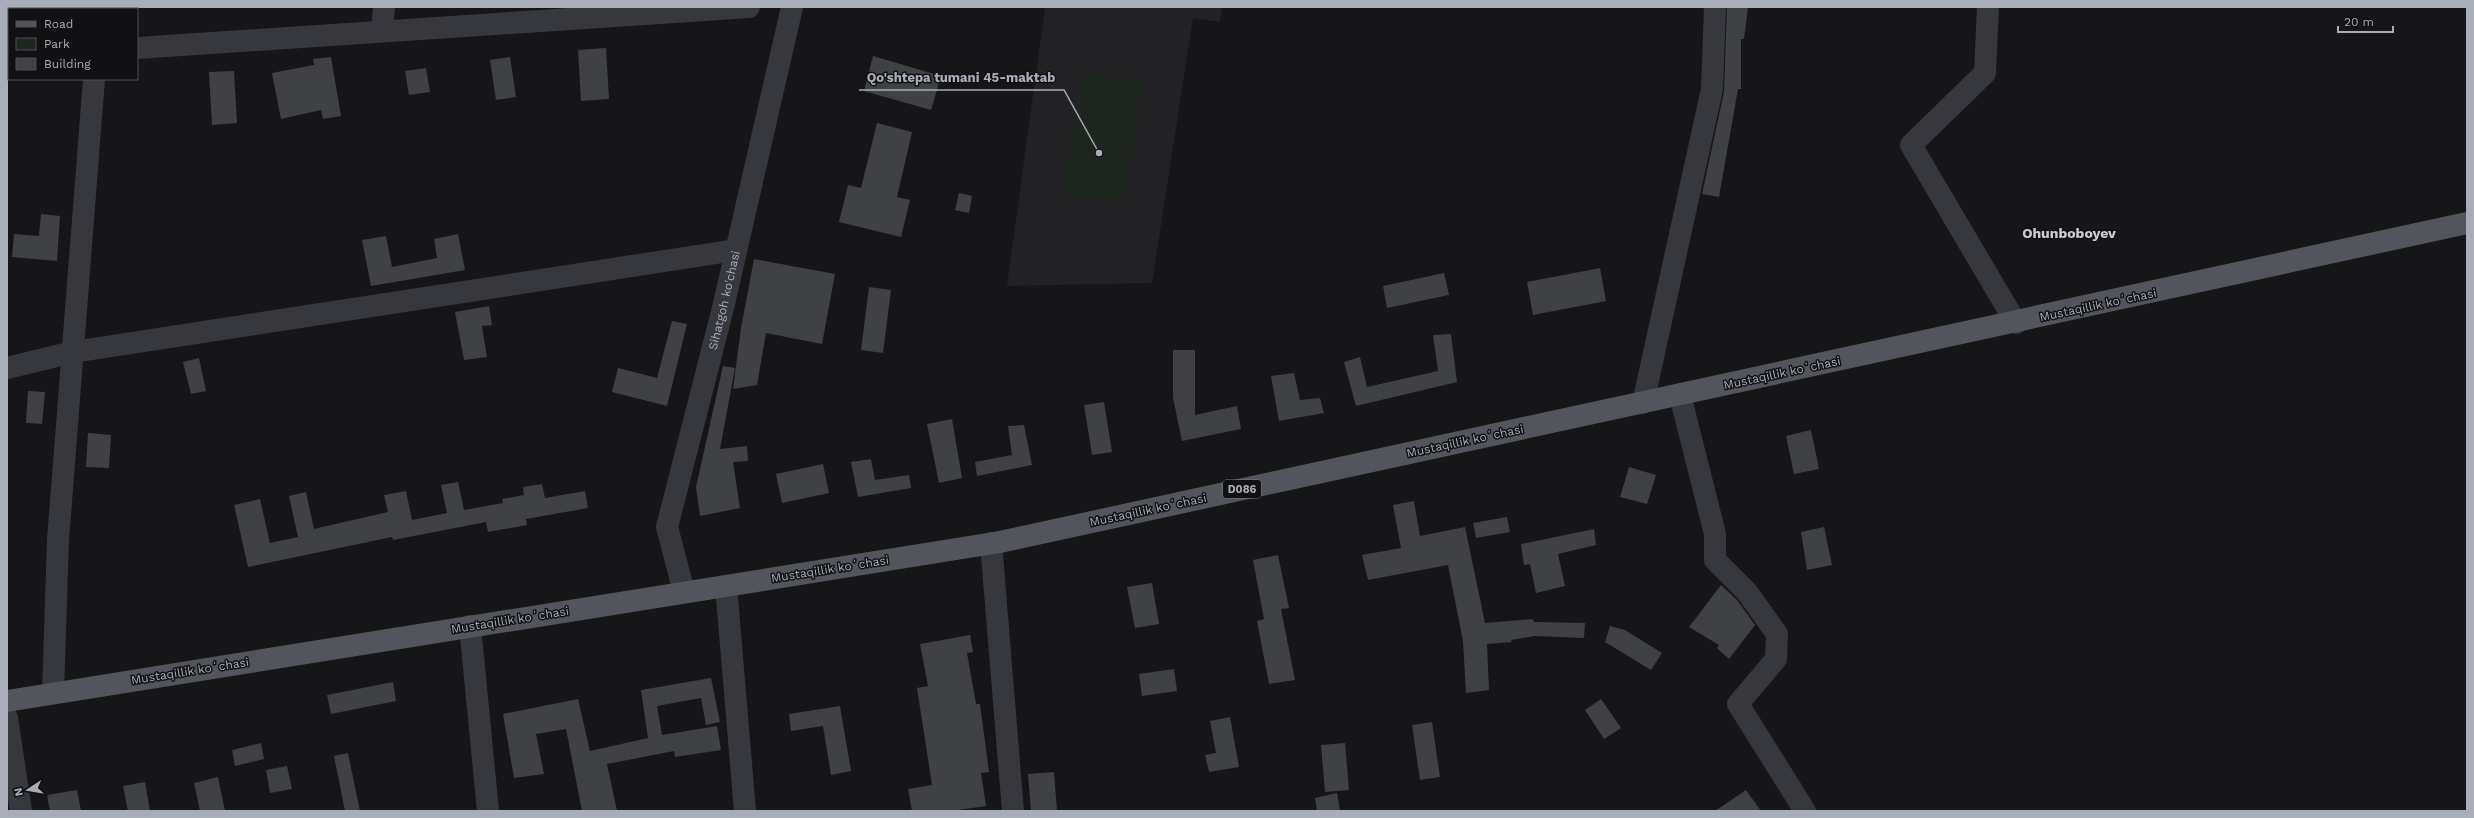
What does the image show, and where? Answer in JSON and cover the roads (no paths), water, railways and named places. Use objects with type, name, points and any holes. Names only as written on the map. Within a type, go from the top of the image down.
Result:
[{"type":"main road","name":"Mustaqillik koʻchasi","points":[[7,701],[991,543],[2016,323],[2467,223]]},
{"type":"street","points":[[382,30],[384,7]]},
{"type":"street","points":[[138,48],[382,30],[749,7]]},
{"type":"street","name":"Sihatgoh ko'chasi","points":[[684,592],[667,527],[736,250],[792,7]]},
{"type":"street","points":[[1643,403],[1712,89],[1715,7]]},
{"type":"street","points":[[1988,7],[1985,73],[1911,144],[2016,323]]},
{"type":"street","points":[[53,693],[58,540],[94,80]]},
{"type":"street","points":[[7,368],[72,352],[736,250]]},
{"type":"street","points":[[1680,395],[1715,534],[1715,560],[1747,592],[1778,634],[1776,659],[1738,704],[1805,811]]},
{"type":"street","points":[[991,543],[1013,811]]},
{"type":"street","points":[[726,586],[745,811]]},
{"type":"street","points":[[470,626],[488,811]]},
{"type":"street","points":[[7,718],[21,811]]},
{"type":"place","name":"Qo'shtepa tumani 45-maktab","points":[[1099,153]]},
{"type":"district","name":"Ohunboboyev","points":[[2069,233]]}]
